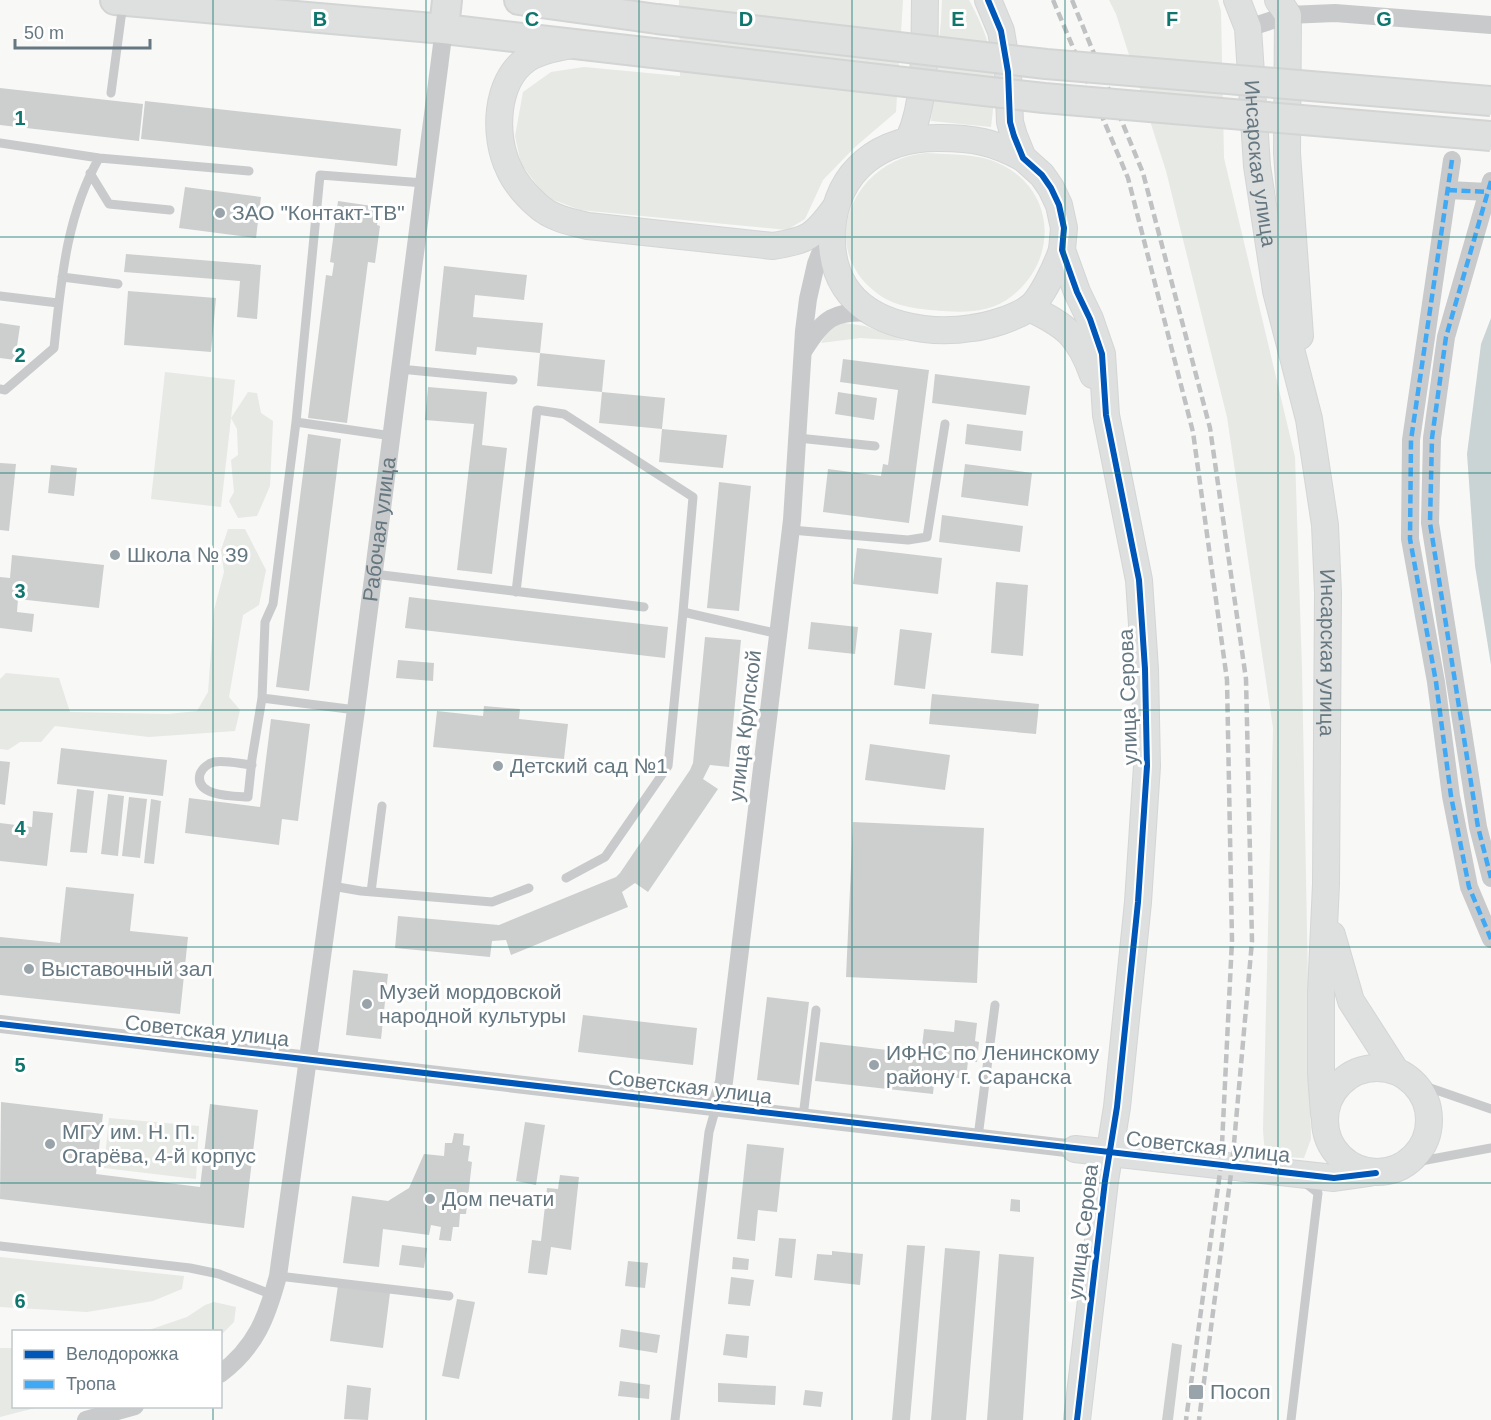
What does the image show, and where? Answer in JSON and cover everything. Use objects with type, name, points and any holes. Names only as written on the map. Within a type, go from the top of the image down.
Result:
[{"type":"main road","points":[[115,0],[444,29],[1044,98],[1491,136]]},
{"type":"main road","name":"Рабочая улица","points":[[444,29],[447,0]]},
{"type":"main road","points":[[519,0],[657,19],[1046,64],[1491,101]]},
{"type":"street","points":[[909,139],[917,122],[921,103],[925,0]]},
{"type":"street","name":"улица Серова","points":[[988,0],[1001,32],[1008,72],[1010,122],[1023,158],[1042,175],[1059,205],[1064,228],[1062,250],[1102,354],[1107,415],[1139,580],[1145,669],[1147,766],[1138,902],[1077,1420]]},
{"type":"street","name":"Инсарская улица","points":[[1237,0],[1248,28],[1257,166],[1276,291],[1304,396],[1316,459],[1323,514],[1327,582],[1325,911],[1321,1039],[1324,1120]]},
{"type":"street","points":[[1248,28],[1284,5],[1335,13],[1491,25]]},
{"type":"street","name":"Инсарская улица","points":[[1284,5],[1287,153],[1304,396]]},
{"type":"street","name":"Рабочая улица","points":[[222,1372],[246,1350],[261,1329],[278,1276],[356,710],[444,29]]},
{"type":"street","points":[[575,44],[545,51],[528,59],[515,70],[506,86],[501,102],[502,147],[509,169],[521,189],[539,207],[561,219],[588,226],[773,246],[799,241],[818,231],[834,213]]},
{"type":"street","points":[[1023,158],[1003,147],[975,140],[932,138],[909,139],[877,153],[859,166],[846,182],[834,213],[831,241],[833,259],[840,279],[854,299],[872,313],[896,323],[915,327],[961,330],[987,326],[1029,308],[1055,270],[1062,250]]},
{"type":"street","points":[[1452,160],[1411,440],[1410,539],[1436,682],[1455,818],[1469,887],[1491,939]]},
{"type":"street","points":[[1448,190],[1489,186],[1446,337],[1432,438],[1430,523],[1478,827],[1491,878]]},
{"type":"street","name":"улица Крупской","points":[[716,1107],[725,1071],[791,530],[808,299],[816,264],[834,213]]},
{"type":"street","name":"улица Серова","points":[[1029,308],[1058,323],[1077,341],[1085,353],[1107,415]]},
{"type":"street","points":[[804,350],[829,318],[855,311],[872,313]]},
{"type":"street","name":"Инсарская улица","points":[[1325,911],[1350,1001],[1404,1077]]},
{"type":"street","name":"Советская улица","points":[[0,1024],[1334,1178],[1376,1173]]},
{"type":"street","points":[[1380,1068],[1404,1077],[1422,1095],[1428,1109],[1429,1125],[1425,1140],[1417,1153],[1405,1164],[1376,1173],[1360,1170],[1347,1163],[1335,1153],[1328,1139],[1324,1120],[1329,1098],[1350,1075],[1365,1069],[1380,1068]]},
{"type":"street","name":"Советская улица","points":[[1292,1173],[1310,1162],[1317,1154],[1324,1120]]},
{"type":"street","points":[[86,1420],[131,1408]]},
{"type":"lane","points":[[111,93],[123,1]]},
{"type":"lane","points":[[0,143],[99,158],[249,171]]},
{"type":"lane","points":[[0,389],[5,390],[54,348],[58,303],[73,218],[90,173],[99,158]]},
{"type":"lane","points":[[90,173],[109,204],[170,210]]},
{"type":"lane","points":[[252,765],[214,762],[205,766],[200,775],[201,783],[206,790],[213,793],[248,797],[262,698],[265,622],[273,604],[296,422],[320,175],[424,183]]},
{"type":"lane","points":[[62,277],[118,284]]},
{"type":"lane","points":[[0,296],[58,303]]},
{"type":"lane","points":[[400,369],[513,380]]},
{"type":"lane","points":[[516,591],[537,410],[564,414],[693,497],[668,766],[605,857],[566,878]]},
{"type":"lane","points":[[296,422],[392,436]]},
{"type":"lane","points":[[791,530],[908,540],[927,537],[945,424]]},
{"type":"lane","points":[[798,438],[875,446]]},
{"type":"lane","points":[[374,574],[644,607]]},
{"type":"lane","points":[[683,612],[778,634]]},
{"type":"lane","points":[[262,698],[356,710]]},
{"type":"lane","points":[[371,892],[382,806]]},
{"type":"lane","points":[[332,886],[371,892],[492,902],[529,888]]},
{"type":"lane","points":[[978,1137],[995,1005]]},
{"type":"lane","points":[[803,1117],[816,1010]]},
{"type":"lane","points":[[1404,1077],[1491,1109]]},
{"type":"lane","points":[[675,1420],[710,1132],[716,1107]]},
{"type":"lane","points":[[1405,1164],[1491,1148]]},
{"type":"lane","points":[[1291,1420],[1318,1193],[1292,1173]]},
{"type":"lane","points":[[0,1246],[190,1268],[219,1274],[273,1295]]},
{"type":"lane","points":[[278,1276],[449,1296]]},
{"type":"shaded area","points":[[679,0],[903,0],[896,112],[855,147],[823,180],[805,219],[787,230],[580,210],[546,197],[521,164],[515,136],[523,92],[551,72],[584,67],[680,76]]},
{"type":"shaded area","points":[[942,0],[969,0],[978,17],[989,47],[994,76],[991,127],[931,121]]},
{"type":"shaded area","points":[[1109,0],[1218,0],[1221,11],[1224,158],[1295,457],[1302,669],[1311,1139],[1304,1158],[1265,1156],[1263,1130],[1273,728],[1227,417],[1166,171],[1116,14]]},
{"type":"shaded area","points":[[926,153],[975,156],[1002,165],[1020,177],[1033,192],[1041,209],[1044,227],[1043,246],[1037,264],[1027,281],[1012,296],[996,305],[979,310],[952,312],[901,305],[878,294],[859,275],[848,253],[846,230],[851,208],[862,188],[879,171],[901,159]]},
{"type":"shaded area","points":[[1491,318],[1491,665],[1475,566],[1467,454],[1481,344]]},
{"type":"shaded area","points":[[844,323],[865,326],[906,341],[860,338],[821,343],[830,327]]},
{"type":"shaded area","points":[[165,372],[235,380],[221,507],[151,499]]},
{"type":"shaded area","points":[[248,392],[257,393],[261,413],[273,421],[270,486],[257,516],[238,518],[229,501],[234,492],[231,460],[238,455],[237,429],[231,418]]},
{"type":"shaded area","points":[[228,529],[245,529],[266,570],[259,605],[243,615],[229,697],[240,710],[235,731],[149,737],[55,726],[41,742],[20,742],[8,750],[0,749],[0,679],[6,673],[59,678],[70,712],[168,714],[197,711],[208,692],[214,610],[224,572],[221,550]]},
{"type":"shaded area","points":[[109,1118],[199,1126],[196,1179],[104,1168]]},
{"type":"shaded area","points":[[0,1257],[184,1276],[182,1289],[153,1301],[87,1312],[0,1307]]},
{"type":"shaded area","points":[[214,1302],[236,1307],[234,1322],[222,1334],[222,1330],[149,1330],[187,1317]]},
{"type":"shaded area","points":[[0,1348],[12,1348],[12,1408],[35,1408],[0,1417]]},
{"type":"building","points":[[0,88],[143,104],[139,141],[0,125]]},
{"type":"building","points":[[145,101],[401,129],[397,166],[141,139]]},
{"type":"building","name":"ЗАО \"Контакт-ТВ\"","points":[[185,187],[261,197],[256,238],[179,228]]},
{"type":"building","points":[[338,201],[379,207],[377,225],[380,226],[375,263],[368,262],[347,423],[308,418],[326,275],[332,276],[334,263],[330,262]]},
{"type":"building","points":[[126,254],[261,265],[257,319],[237,317],[240,281],[124,272]]},
{"type":"building","points":[[444,266],[527,275],[524,300],[475,295],[473,317],[543,323],[540,353],[477,347],[476,355],[435,351]]},
{"type":"building","points":[[128,291],[216,298],[211,352],[124,345]]},
{"type":"building","points":[[0,323],[20,326],[15,360],[0,358]]},
{"type":"building","points":[[540,353],[605,360],[602,392],[537,386]]},
{"type":"building","points":[[843,359],[929,370],[909,523],[823,512],[828,469],[881,476],[883,464],[888,465],[898,390],[840,382]]},
{"type":"building","points":[[935,374],[1030,386],[1026,415],[932,403]]},
{"type":"building","points":[[428,387],[487,392],[482,445],[507,448],[492,574],[457,570],[474,424],[425,420]]},
{"type":"building","points":[[602,392],[665,398],[662,429],[599,423]]},
{"type":"building","points":[[838,392],[877,398],[874,420],[835,414]]},
{"type":"building","points":[[967,424],[1023,431],[1021,451],[965,444]]},
{"type":"building","points":[[662,429],[727,435],[723,468],[659,462]]},
{"type":"building","points":[[308,434],[341,439],[309,691],[276,687]]},
{"type":"building","points":[[0,463],[16,464],[9,531],[0,530]]},
{"type":"building","points":[[965,464],[1032,473],[1028,506],[961,497]]},
{"type":"building","points":[[51,465],[77,468],[74,496],[48,493]]},
{"type":"building","points":[[719,482],[751,486],[739,611],[707,608]]},
{"type":"building","points":[[942,515],[1023,526],[1020,552],[939,542]]},
{"type":"building","points":[[857,548],[942,558],[938,594],[853,584]]},
{"type":"building","points":[[12,555],[104,565],[99,608],[18,599],[17,612],[34,614],[32,632],[0,628],[0,577],[10,578]]},
{"type":"building","points":[[996,582],[1028,585],[1023,656],[991,653]]},
{"type":"building","points":[[409,597],[668,627],[665,658],[405,628]]},
{"type":"building","points":[[811,622],[858,627],[855,654],[808,649]]},
{"type":"building","points":[[900,629],[932,633],[925,689],[894,685]]},
{"type":"building","points":[[705,637],[741,640],[729,767],[710,765],[703,779],[718,789],[648,892],[635,883],[622,892],[628,907],[511,955],[506,940],[492,941],[490,957],[395,948],[398,916],[499,925],[616,877],[620,873],[693,763]]},
{"type":"building","points":[[398,660],[434,663],[433,681],[396,678]]},
{"type":"building","points":[[932,694],[1039,704],[1036,734],[929,724]]},
{"type":"building","points":[[484,706],[520,709],[519,719],[568,724],[564,759],[433,747],[437,711],[483,716]]},
{"type":"building","points":[[271,719],[310,724],[298,821],[282,819],[279,845],[185,833],[189,798],[260,807]]},
{"type":"building","points":[[870,744],[950,755],[945,790],[865,780]]},
{"type":"building","points":[[61,748],[167,760],[163,796],[57,784]]},
{"type":"building","points":[[0,761],[10,762],[5,805],[0,804]]},
{"type":"building","points":[[77,789],[94,791],[87,853],[70,852]]},
{"type":"building","points":[[108,794],[124,796],[118,856],[101,854]]},
{"type":"building","points":[[129,797],[147,799],[140,858],[122,856]]},
{"type":"building","points":[[151,799],[161,801],[154,864],[144,863]]},
{"type":"building","points":[[33,811],[53,813],[47,866],[0,861],[0,823],[32,827]]},
{"type":"building","points":[[853,822],[984,828],[977,983],[846,977]]},
{"type":"building","points":[[66,887],[134,894],[130,931],[188,937],[180,1014],[0,995],[0,937],[60,943]]},
{"type":"building","name":"Музей мордовской народной культуры","points":[[353,970],[388,974],[381,1039],[346,1035]]},
{"type":"building","points":[[767,997],[809,1002],[799,1085],[757,1080]]},
{"type":"building","points":[[583,1015],[697,1028],[693,1065],[578,1052]]},
{"type":"building","name":"ИФНС по Ленинскому району г. Саранска","points":[[955,1020],[977,1023],[975,1041],[979,1042],[977,1062],[968,1061],[966,1079],[935,1075],[933,1094],[815,1081],[820,1042],[921,1054],[924,1029],[954,1032]]},
{"type":"building","name":"МГУ им. Н. П. Огарёва, 4-й корпус","points":[[1,1102],[103,1114],[96,1174],[200,1187],[210,1104],[258,1110],[244,1228],[0,1199]]},
{"type":"building","points":[[525,1122],[545,1125],[536,1185],[516,1181]]},
{"type":"building","name":"Дом печати","points":[[454,1133],[464,1134],[463,1145],[470,1146],[468,1161],[472,1162],[466,1214],[460,1214],[459,1227],[453,1227],[451,1241],[439,1240],[441,1227],[431,1225],[429,1235],[383,1229],[379,1267],[343,1263],[352,1196],[388,1201],[409,1188],[424,1154],[444,1156],[445,1143],[452,1143]]},
{"type":"building","points":[[747,1144],[784,1148],[777,1212],[758,1210],[755,1241],[737,1239]]},
{"type":"building","points":[[560,1175],[579,1177],[571,1250],[551,1247],[547,1275],[528,1273],[532,1240],[541,1241],[547,1188],[558,1189]]},
{"type":"building","points":[[1011,1199],[1020,1200],[1020,1212],[1010,1211]]},
{"type":"building","points":[[779,1238],[796,1239],[792,1278],[775,1276]]},
{"type":"building","points":[[402,1245],[427,1248],[424,1268],[399,1265]]},
{"type":"building","points":[[907,1245],[925,1246],[910,1420],[892,1420]]},
{"type":"building","points":[[945,1248],[980,1251],[966,1420],[931,1420]]},
{"type":"building","points":[[832,1251],[863,1254],[860,1285],[814,1280],[817,1254],[832,1255]]},
{"type":"building","points":[[999,1254],[1034,1257],[1023,1420],[987,1420]]},
{"type":"building","points":[[733,1257],[749,1259],[748,1270],[732,1269]]},
{"type":"building","points":[[628,1261],[648,1263],[645,1288],[625,1286]]},
{"type":"building","points":[[731,1277],[754,1280],[750,1306],[728,1304]]},
{"type":"building","points":[[338,1285],[390,1293],[383,1348],[330,1341]]},
{"type":"building","points":[[457,1299],[475,1302],[459,1379],[442,1376]]},
{"type":"building","points":[[621,1329],[660,1335],[657,1353],[619,1347]]},
{"type":"building","points":[[726,1334],[749,1336],[747,1358],[723,1355]]},
{"type":"building","points":[[1172,1343],[1182,1345],[1173,1420],[1162,1420]]},
{"type":"building","points":[[620,1381],[650,1385],[649,1399],[618,1396]]},
{"type":"building","points":[[718,1383],[776,1386],[775,1405],[718,1402]]},
{"type":"building","points":[[347,1385],[371,1388],[368,1420],[344,1419]]},
{"type":"building","points":[[805,1390],[823,1392],[821,1407],[803,1405]]},
{"type":"railway","points":[[1053,0],[1128,178],[1193,432],[1227,680],[1232,940],[1221,1165],[1186,1420]]},
{"type":"railway","points":[[1072,0],[1143,173],[1210,428],[1246,679],[1252,941],[1232,1166],[1199,1420]]},
{"type":"marked path","points":[[1452,160],[1411,440],[1410,539],[1436,682],[1451,796],[1469,887],[1491,939]]},
{"type":"marked path","points":[[1491,181],[1446,337],[1432,438],[1430,523],[1478,827],[1491,878]]},
{"type":"marked path","points":[[1448,190],[1488,192]]},
{"type":"cycle path","points":[[988,0],[1001,31],[1008,72],[1010,122],[1014,136],[1023,158],[1042,175],[1059,205],[1064,228],[1062,250],[1102,354],[1106,415],[1139,580],[1145,669],[1147,766],[1138,902],[1117,1107],[1105,1181],[1077,1420]]},
{"type":"cycle path","points":[[0,1024],[1334,1178],[1376,1173]]},
{"type":"place","name":"ЗАО \"Контакт-ТВ\"","points":[[220,213]]},
{"type":"place","name":"Школа № 39","points":[[115,555]]},
{"type":"place","name":"Детский сад №1","points":[[498,766]]},
{"type":"place","name":"Выставочный зал","points":[[29,969]]},
{"type":"place","name":"Музей мордовской народной культуры","points":[[367,1004]]},
{"type":"place","name":"ИФНС по Ленинскому району г. Саранска","points":[[874,1065]]},
{"type":"place","name":"МГУ им. Н. П. Огарёва, 4-й корпус","points":[[50,1144]]},
{"type":"place","name":"Дом печати","points":[[430,1199]]},
{"type":"place","name":"Посоп","points":[[1196,1392]]}]
